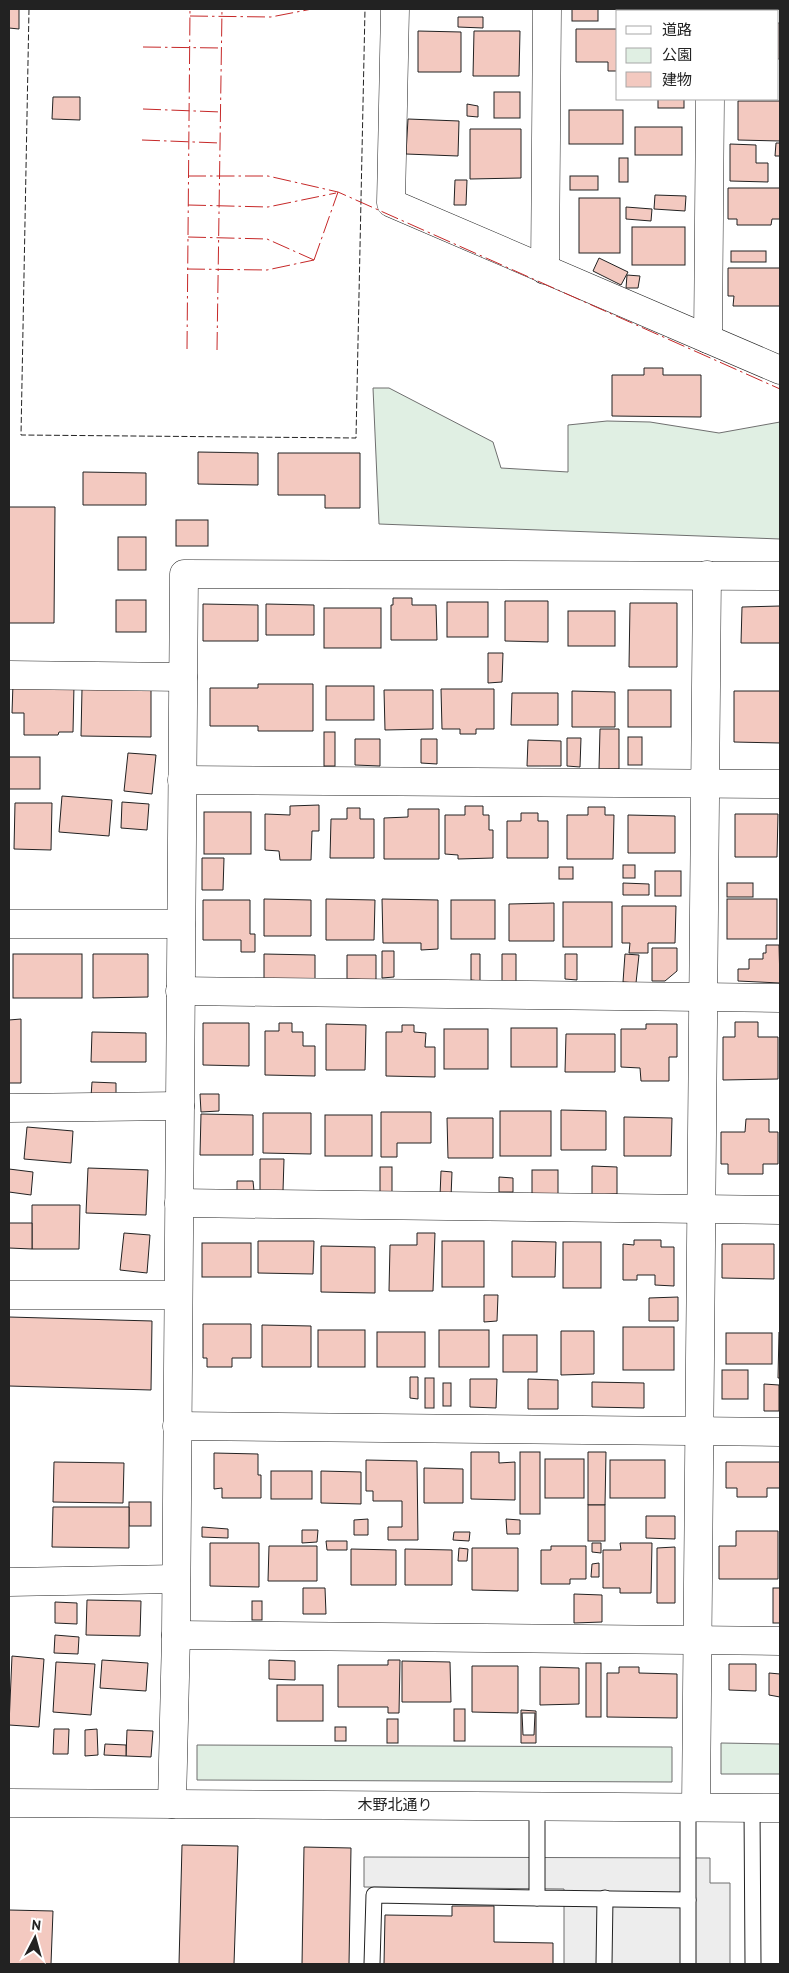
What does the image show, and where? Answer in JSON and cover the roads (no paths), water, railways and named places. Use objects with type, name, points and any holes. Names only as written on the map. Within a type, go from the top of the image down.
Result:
[{"type":"street","points":[[395,9],[391,203],[780,370]]},
{"type":"street","points":[[545,270],[547,9]]},
{"type":"street","points":[[708,339],[710,100]]},
{"type":"street","points":[[172,1804],[176,1635],[184,574],[780,576]]},
{"type":"street","points":[[692,1807],[699,1640],[707,575]]},
{"type":"street","points":[[9,675],[183,677]]},
{"type":"street","points":[[182,780],[780,784]]},
{"type":"street","points":[[9,924],[181,924]]},
{"type":"street","points":[[180,991],[780,998]]},
{"type":"street","points":[[9,1108],[180,1106]]},
{"type":"street","points":[[179,1203],[780,1210]]},
{"type":"street","points":[[9,1295],[178,1295]]},
{"type":"street","points":[[178,1426],[780,1432]]},
{"type":"street","points":[[9,1582],[176,1579]]},
{"type":"street","points":[[176,1635],[780,1641]]},
{"type":"street","name":"木野北通り","points":[[9,1804],[780,1808]]},
{"type":"lane","points":[[537,1806],[537,1898]]},
{"type":"lane","points":[[688,1964],[688,1900],[692,1807]]},
{"type":"lane","points":[[752,1808],[753,1964]]},
{"type":"lane","points":[[372,1964],[374,1895],[688,1900]]},
{"type":"lane","points":[[604,1964],[605,1898]]}]
